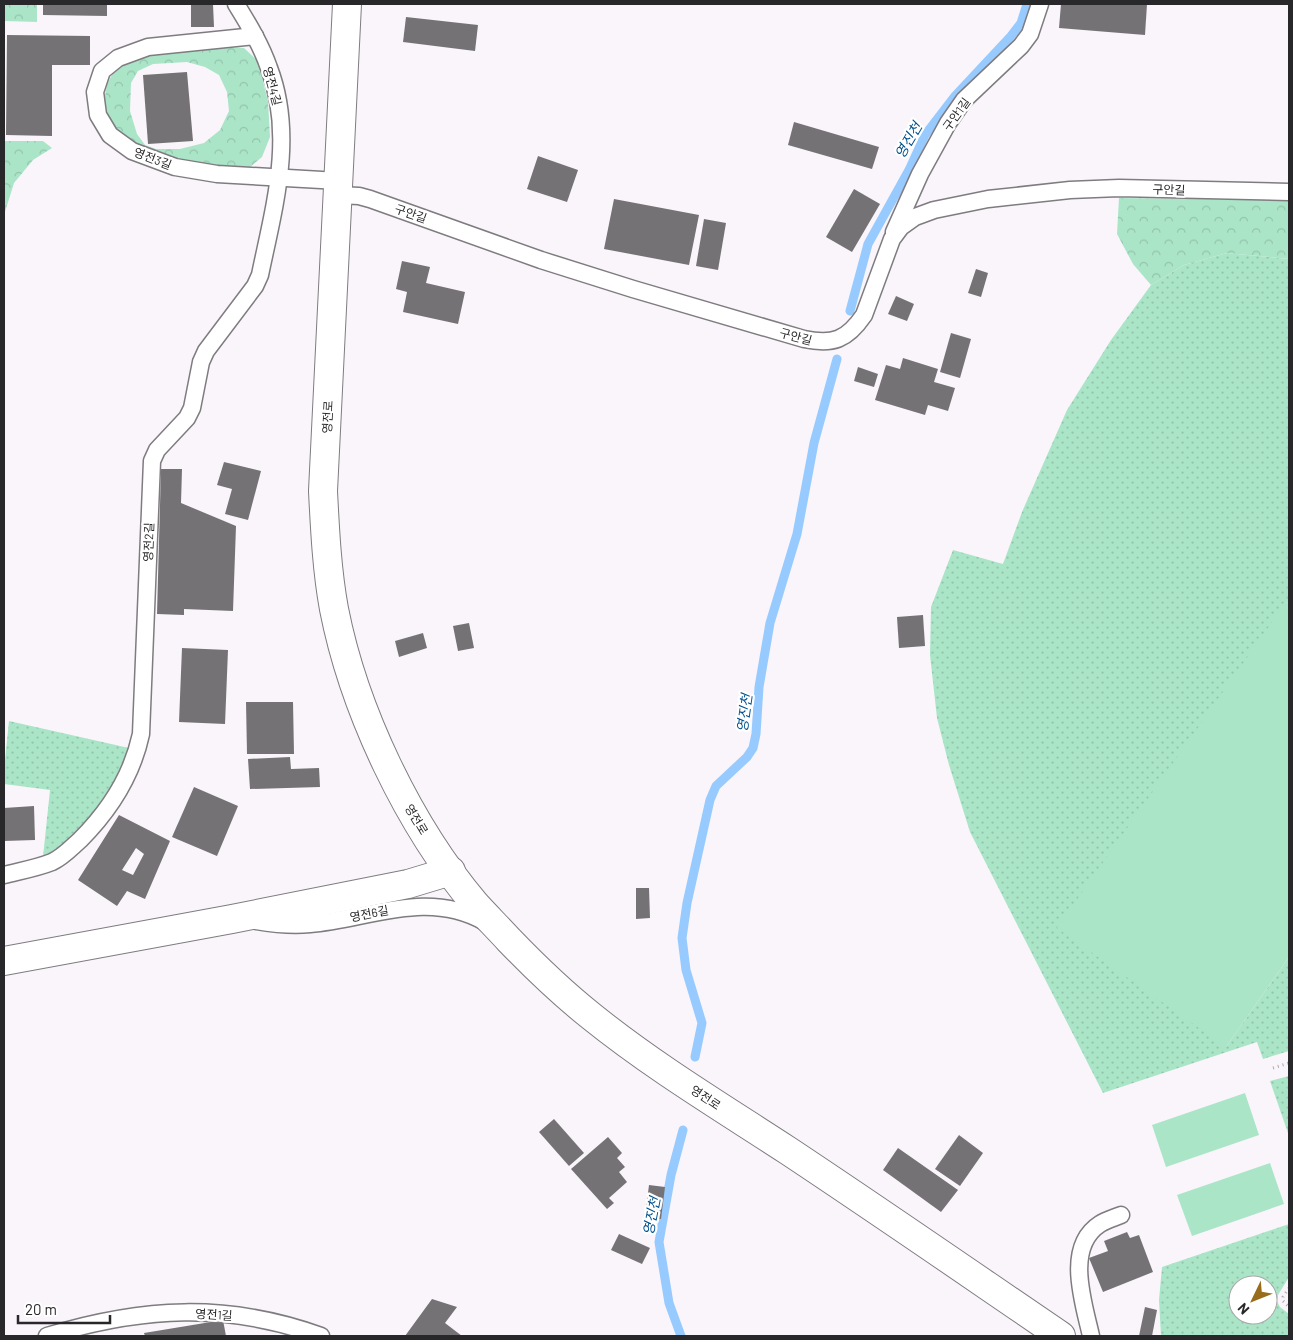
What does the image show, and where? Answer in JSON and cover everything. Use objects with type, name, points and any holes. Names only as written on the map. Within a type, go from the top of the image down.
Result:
[{"type":"street","name":"영전로","points":[[347,4],[323,492],[326,553],[334,608],[344,652],[359,697],[378,744],[406,800],[438,853],[477,906],[556,987],[592,1017],[1061,1336]]},
{"type":"street","name":"영전6길","points":[[4,961],[408,884],[451,871]]},
{"type":"lane","name":"영전4길","points":[[236,4],[255,36],[270,69],[279,104],[282,143],[280,177]]},
{"type":"lane","name":"구안1길","points":[[892,239],[920,174],[948,123],[964,100],[1021,46],[1030,34],[1040,4]]},
{"type":"lane","name":"영전3길","points":[[255,36],[148,47],[118,58],[102,71],[95,92],[98,115],[110,135],[132,151],[175,167],[217,174],[280,177],[339,188]]},
{"type":"lane","name":"영전2길","points":[[4,875],[54,861],[68,852],[110,805],[128,775],[137,754],[141,734],[152,461],[156,450],[181,426],[190,413],[201,362],[206,351],[255,286],[260,275],[280,177]]},
{"type":"lane","name":"구안길","points":[[339,188],[541,260],[633,289],[804,339],[821,342],[836,340],[849,333],[857,325],[864,315],[892,239],[901,227],[916,217],[934,210],[1025,194],[1070,190],[1119,188],[1289,192]]},
{"type":"lane","name":"영전6길","points":[[232,919],[290,925],[309,924],[410,906],[434,906],[477,918],[502,932]]},
{"type":"lane","points":[[1091,1336],[1080,1278],[1081,1252],[1091,1232],[1100,1224],[1121,1215]]},
{"type":"lane","name":"영전1길","points":[[47,1336],[121,1318],[158,1313],[210,1312],[246,1316],[298,1328],[321,1336]]},
{"type":"path","points":[[1272,1068],[1289,1063]]},
{"type":"path","points":[[1289,1288],[1283,1297],[1283,1301],[1289,1307]]},
{"type":"green space","points":[[4,4],[37,4],[37,22],[4,21]]},
{"type":"green space","points":[[222,47],[244,48],[258,61],[268,101],[270,137],[262,157],[249,168],[209,165],[169,158],[137,146],[120,133],[109,116],[104,100],[112,75],[123,65],[137,57],[154,53]],"holes":[[[187,62],[205,67],[219,75],[227,92],[229,111],[220,130],[204,143],[180,149],[156,149],[145,145],[137,134],[130,111],[131,83],[138,71],[153,64]]]},
{"type":"green space","points":[[4,141],[43,141],[52,148],[33,160],[14,183],[4,215]]},
{"type":"green space","points":[[1119,198],[1289,200],[1289,259],[1227,253],[1184,265],[1151,285],[1133,264],[1117,234]]},
{"type":"green space","points":[[1227,253],[1289,259],[1289,604],[1286,602],[1226,1047],[1289,957],[1289,1051],[1263,1059],[1257,1042],[1103,1093],[970,832],[949,765],[937,718],[930,655],[931,607],[953,550],[1003,564],[1022,512],[1067,410],[1111,340],[1151,285],[1184,265]]},
{"type":"green space","points":[[1286,602],[1289,604],[1289,957],[1226,1047],[1057,928]]},
{"type":"green space","points":[[9,721],[129,748],[103,802],[85,826],[63,846],[43,857],[50,790],[4,784]]},
{"type":"green space","points":[[1289,1076],[1289,1136],[1270,1081]]},
{"type":"green space","points":[[1245,1093],[1259,1135],[1166,1167],[1152,1125]]},
{"type":"green space","points":[[1270,1163],[1284,1204],[1192,1236],[1177,1195]]},
{"type":"green space","points":[[1289,1224],[1289,1277],[1278,1295],[1278,1275],[1228,1275],[1228,1325],[1278,1325],[1278,1303],[1289,1314],[1289,1336],[1161,1336],[1159,1300],[1162,1267]]},
{"type":"building","points":[[43,4],[107,4],[107,16],[43,15]]},
{"type":"building","points":[[191,4],[213,4],[214,27],[191,27]]},
{"type":"building","points":[[1061,4],[1147,4],[1145,35],[1059,28]]},
{"type":"building","points":[[406,17],[478,25],[475,51],[403,42]]},
{"type":"building","points":[[7,35],[90,36],[90,65],[52,65],[52,136],[6,135]]},
{"type":"building","points":[[187,72],[193,141],[148,144],[143,75]]},
{"type":"building","points":[[794,122],[879,147],[872,169],[788,145]]},
{"type":"building","points":[[538,156],[578,170],[567,202],[527,189]]},
{"type":"building","points":[[854,189],[880,204],[852,252],[826,237]]},
{"type":"building","points":[[614,199],[699,215],[689,265],[604,249]]},
{"type":"building","points":[[704,219],[726,223],[718,270],[696,266]]},
{"type":"building","points":[[402,261],[430,267],[426,283],[465,292],[458,324],[403,312],[407,292],[396,289]]},
{"type":"building","points":[[976,269],[988,273],[981,297],[968,293]]},
{"type":"building","points":[[896,296],[914,304],[907,321],[888,314]]},
{"type":"building","points":[[951,333],[971,339],[960,378],[940,372]]},
{"type":"building","points":[[903,358],[938,369],[934,382],[955,388],[948,411],[928,405],[925,415],[875,400],[886,365],[900,369]]},
{"type":"building","points":[[858,367],[878,374],[874,387],[854,381]]},
{"type":"building","points":[[224,462],[261,471],[248,520],[225,514],[232,489],[217,485]]},
{"type":"building","points":[[161,469],[182,469],[181,503],[236,526],[233,611],[184,609],[184,615],[157,614]]},
{"type":"building","points":[[923,615],[925,646],[899,648],[897,617]]},
{"type":"building","points":[[469,623],[474,648],[458,651],[453,626]]},
{"type":"building","points":[[423,633],[427,648],[399,657],[395,641]]},
{"type":"building","points":[[182,648],[228,650],[225,724],[179,722]]},
{"type":"building","points":[[246,702],[293,702],[294,754],[247,754]]},
{"type":"building","points":[[290,757],[291,769],[319,768],[320,787],[250,789],[248,759]]},
{"type":"building","points":[[194,787],[238,806],[217,856],[172,837]]},
{"type":"building","points":[[34,806],[35,840],[4,841],[4,808]]},
{"type":"building","points":[[119,815],[170,841],[145,899],[127,891],[117,906],[78,880]],"holes":[[[136,848],[144,854],[133,875],[122,870]]]},
{"type":"building","points":[[636,888],[649,888],[650,918],[636,919]]},
{"type":"building","points":[[554,1119],[584,1153],[569,1166],[539,1132]]},
{"type":"building","points":[[959,1135],[983,1153],[960,1186],[935,1169]]},
{"type":"building","points":[[608,1137],[622,1153],[617,1158],[625,1167],[619,1172],[627,1182],[609,1198],[614,1203],[607,1209],[571,1169]]},
{"type":"building","points":[[898,1148],[958,1190],[941,1212],[883,1170]]},
{"type":"building","points":[[649,1185],[665,1187],[661,1219],[645,1217]]},
{"type":"building","points":[[1127,1232],[1130,1238],[1139,1235],[1153,1272],[1103,1292],[1089,1258],[1108,1251],[1104,1241]]},
{"type":"building","points":[[619,1234],[650,1248],[642,1264],[611,1250]]},
{"type":"building","points":[[432,1299],[457,1307],[445,1323],[462,1336],[405,1336]]},
{"type":"building","points":[[1145,1307],[1157,1310],[1152,1336],[1139,1336]]},
{"type":"building","points":[[223,1320],[226,1336],[145,1336],[144,1333]]},
{"type":"waterway","name":"영진천","points":[[850,311],[868,244],[909,170],[925,135],[955,96],[1011,36],[1021,23],[1027,4]]},
{"type":"waterway","name":"영진천","points":[[695,1057],[702,1023],[686,970],[682,938],[687,903],[710,800],[716,786],[747,757],[753,748],[756,734],[759,687],[770,623],[797,534],[814,443],[837,359]]},
{"type":"waterway","name":"영진천","points":[[681,1336],[669,1303],[659,1242],[671,1175],[683,1130]]}]
